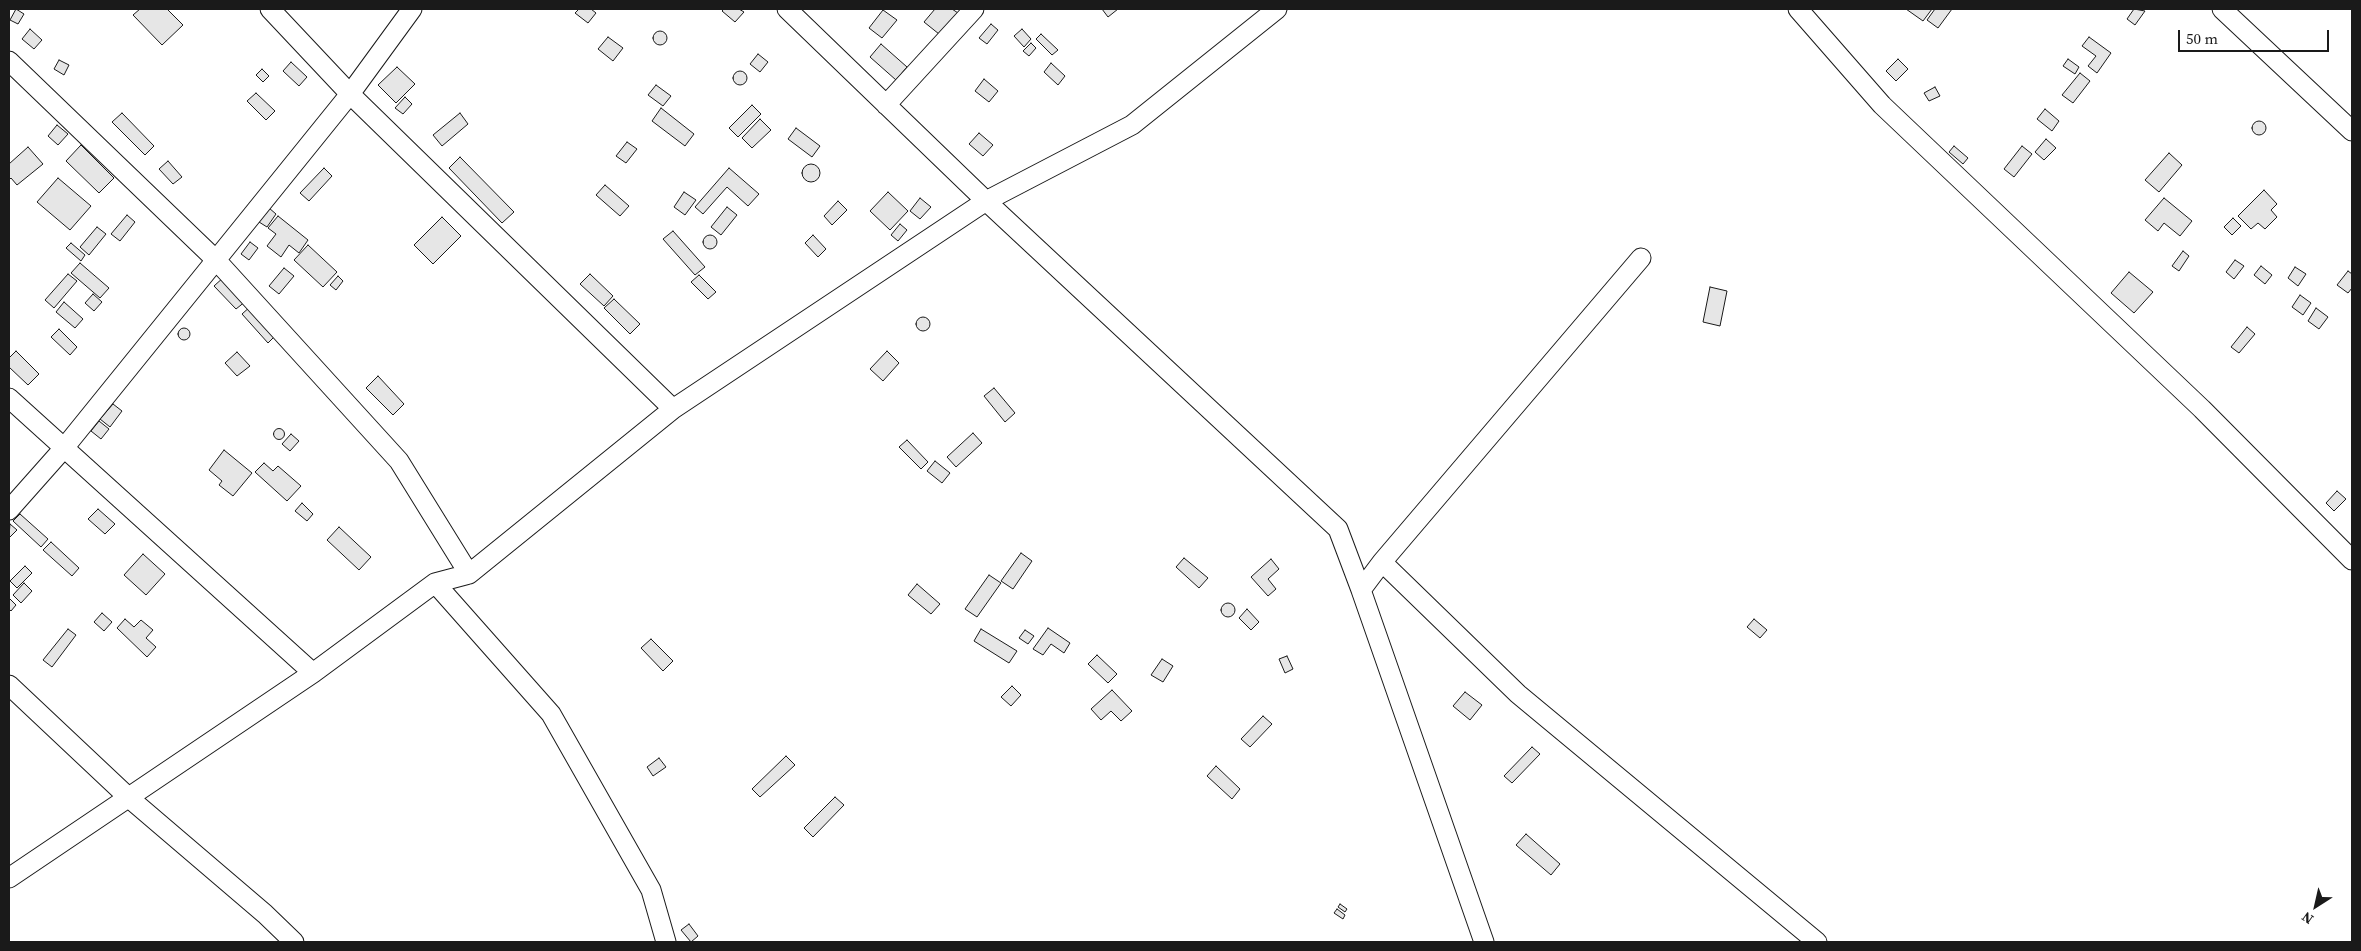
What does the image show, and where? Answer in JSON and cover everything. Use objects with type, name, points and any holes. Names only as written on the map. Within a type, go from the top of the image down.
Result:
[{"type":"street","points":[[270,9],[350,94],[673,409]]},
{"type":"street","points":[[9,510],[64,448],[350,94],[412,9]]},
{"type":"street","points":[[787,9],[986,201],[1338,529],[1484,942]]},
{"type":"street","points":[[886,104],[974,9]]},
{"type":"street","points":[[9,878],[313,673],[435,583],[469,574],[673,409],[986,201],[1132,125],[1277,9]]},
{"type":"street","points":[[1798,9],[1882,105],[2202,409],[2352,560]]},
{"type":"street","points":[[2222,9],[2352,131]]},
{"type":"street","points":[[9,61],[216,260],[399,461],[469,574]]},
{"type":"street","points":[[1361,590],[1382,562],[1642,258]]},
{"type":"street","points":[[9,398],[313,673]]},
{"type":"street","points":[[1382,562],[1518,694],[1817,942]]},
{"type":"street","points":[[435,583],[550,714],[650,890],[666,942]]},
{"type":"street","points":[[9,685],[128,798],[265,914],[294,942]]},
{"type":"building","points":[[16,9],[24,14],[18,24],[10,20]]},
{"type":"building","points":[[140,9],[167,9],[183,25],[162,45],[133,15]]},
{"type":"building","points":[[579,9],[591,9],[596,13],[588,23],[575,13]]},
{"type":"building","points":[[724,9],[739,9],[744,12],[735,22],[722,11]]},
{"type":"building","points":[[935,9],[952,9],[961,15],[944,38],[924,22]]},
{"type":"building","points":[[1102,9],[1118,9],[1108,17]]},
{"type":"building","points":[[1906,9],[1932,9],[1923,21]]},
{"type":"building","points":[[1935,9],[1952,9],[1938,28],[1927,20]]},
{"type":"building","points":[[2134,9],[2145,11],[2135,25],[2127,19]]},
{"type":"building","points":[[883,10],[897,20],[882,38],[869,28]]},
{"type":"building","points":[[991,24],[998,30],[987,44],[979,38]]},
{"type":"building","points":[[30,29],[42,40],[34,49],[22,39]]},
{"type":"building","points":[[1022,29],[1031,39],[1024,47],[1014,36]]},
{"type":"building","points":[[657,31],[663,31],[667,38],[663,45],[657,45],[653,41],[653,35]]},
{"type":"building","points":[[1041,34],[1058,50],[1052,55],[1036,39]]},
{"type":"building","points":[[608,37],[623,48],[613,61],[598,49]]},
{"type":"building","points":[[2089,37],[2111,53],[2097,73],[2088,66],[2096,56],[2082,46]]},
{"type":"building","points":[[1031,43],[1036,48],[1029,56],[1023,51]]},
{"type":"building","points":[[881,44],[907,67],[896,80],[870,57]]},
{"type":"building","points":[[758,54],[768,62],[760,72],[750,64]]},
{"type":"building","points":[[1898,59],[1908,69],[1896,81],[1886,71]]},
{"type":"building","points":[[2068,59],[2079,67],[2075,74],[2063,66]]},
{"type":"building","points":[[59,60],[69,65],[64,75],[54,69]]},
{"type":"building","points":[[291,62],[307,77],[299,86],[283,71]]},
{"type":"building","points":[[1051,63],[1065,76],[1058,85],[1044,72]]},
{"type":"building","points":[[397,67],[415,84],[396,103],[378,85]]},
{"type":"building","points":[[262,69],[269,76],[263,82],[256,75]]},
{"type":"building","points":[[740,71],[745,73],[747,78],[745,83],[740,85],[735,83],[733,78],[735,73]]},
{"type":"building","points":[[2080,73],[2090,81],[2073,103],[2062,95]]},
{"type":"building","points":[[984,79],[998,91],[989,102],[975,91]]},
{"type":"building","points":[[656,85],[671,96],[663,106],[648,95]]},
{"type":"building","points":[[1935,87],[1940,96],[1929,101],[1924,93]]},
{"type":"building","points":[[256,93],[275,111],[266,120],[247,101]]},
{"type":"building","points":[[405,97],[412,104],[403,114],[395,108]]},
{"type":"building","points":[[752,105],[761,114],[738,137],[729,128]]},
{"type":"building","points":[[661,108],[694,134],[685,146],[652,121]]},
{"type":"building","points":[[2045,109],[2059,121],[2052,131],[2037,119]]},
{"type":"building","points":[[122,113],[154,146],[145,155],[112,122]]},
{"type":"building","points":[[460,113],[468,124],[442,146],[433,135]]},
{"type":"building","points":[[760,119],[771,130],[752,148],[742,138]]},
{"type":"building","points":[[2256,121],[2262,121],[2266,128],[2262,135],[2256,135],[2252,131],[2252,125]]},
{"type":"building","points":[[57,125],[68,134],[58,145],[48,136]]},
{"type":"building","points":[[796,128],[820,146],[812,157],[788,139]]},
{"type":"building","points":[[979,133],[993,145],[983,156],[969,144]]},
{"type":"building","points":[[2046,139],[2056,148],[2044,160],[2035,152]]},
{"type":"building","points":[[627,142],[637,149],[626,163],[616,156]]},
{"type":"building","points":[[81,145],[114,178],[99,193],[66,161]]},
{"type":"building","points":[[1954,146],[1968,158],[1963,164],[1949,152]]},
{"type":"building","points":[[2022,146],[2032,154],[2014,177],[2004,169]]},
{"type":"building","points":[[28,147],[43,164],[17,185],[11,178],[9,180],[9,164]]},
{"type":"building","points":[[2169,153],[2182,165],[2159,192],[2145,180]]},
{"type":"building","points":[[460,157],[514,212],[502,223],[449,168]]},
{"type":"building","points":[[168,161],[182,177],[173,184],[159,169]]},
{"type":"building","points":[[811,164],[817,167],[820,173],[817,179],[811,182],[805,179],[802,173],[805,167]]},
{"type":"building","points":[[324,168],[332,176],[309,201],[300,193]]},
{"type":"building","points":[[729,168],[759,194],[748,206],[727,187],[703,214],[695,207]]},
{"type":"building","points":[[58,178],[91,206],[70,230],[37,202]]},
{"type":"building","points":[[605,185],[629,206],[620,216],[596,195]]},
{"type":"building","points":[[2264,190],[2277,204],[2271,210],[2277,217],[2265,229],[2258,223],[2251,229],[2238,216]]},
{"type":"building","points":[[684,192],[696,200],[685,215],[674,207]]},
{"type":"building","points":[[888,192],[908,211],[890,230],[870,211]]},
{"type":"building","points":[[920,198],[931,207],[920,219],[910,211]]},
{"type":"building","points":[[2164,198],[2192,221],[2180,236],[2164,223],[2158,231],[2145,220]]},
{"type":"building","points":[[838,201],[847,210],[832,225],[824,216]]},
{"type":"building","points":[[727,207],[737,215],[721,235],[711,227]]},
{"type":"building","points":[[269,208],[276,214],[267,227],[259,222]]},
{"type":"building","points":[[127,215],[135,222],[120,241],[111,234]]},
{"type":"building","points":[[278,216],[308,240],[299,253],[289,245],[281,257],[267,246],[276,234],[268,228]]},
{"type":"building","points":[[442,217],[461,236],[433,264],[414,245]]},
{"type":"building","points":[[2233,218],[2241,226],[2232,235],[2224,227]]},
{"type":"building","points":[[900,224],[907,230],[898,241],[891,235]]},
{"type":"building","points":[[97,227],[106,234],[89,255],[80,247]]},
{"type":"building","points":[[673,231],[705,267],[695,275],[663,239]]},
{"type":"building","points":[[710,235],[715,237],[717,242],[715,247],[710,249],[705,247],[703,242],[705,237]]},
{"type":"building","points":[[813,235],[826,249],[818,257],[805,243]]},
{"type":"building","points":[[250,242],[258,248],[249,260],[241,254]]},
{"type":"building","points":[[71,243],[85,255],[81,261],[66,248]]},
{"type":"building","points":[[308,245],[337,272],[323,287],[294,260]]},
{"type":"building","points":[[2183,251],[2189,256],[2179,271],[2172,266]]},
{"type":"building","points":[[2235,260],[2244,266],[2234,279],[2226,272]]},
{"type":"building","points":[[80,263],[109,288],[100,298],[71,273]]},
{"type":"building","points":[[2261,266],[2272,275],[2265,284],[2254,275]]},
{"type":"building","points":[[2295,267],[2306,274],[2298,286],[2288,278]]},
{"type":"building","points":[[284,268],[294,276],[279,294],[269,286]]},
{"type":"building","points":[[2348,271],[2352,274],[2352,288],[2348,293],[2337,285]]},
{"type":"building","points":[[2129,272],[2153,292],[2134,313],[2111,293]]},
{"type":"building","points":[[68,274],[77,281],[54,308],[45,300]]},
{"type":"building","points":[[590,274],[613,296],[604,306],[580,284]]},
{"type":"building","points":[[699,275],[716,292],[708,299],[691,282]]},
{"type":"building","points":[[338,276],[343,281],[336,290],[330,285]]},
{"type":"building","points":[[224,277],[246,301],[236,309],[214,286]]},
{"type":"building","points":[[1710,287],[1727,291],[1720,326],[1703,322]]},
{"type":"building","points":[[93,294],[102,302],[94,311],[85,303]]},
{"type":"building","points":[[2300,295],[2311,303],[2303,315],[2292,307]]},
{"type":"building","points":[[614,299],[640,324],[630,334],[604,308]]},
{"type":"building","points":[[64,302],[83,319],[75,328],[56,312]]},
{"type":"building","points":[[251,306],[277,334],[268,343],[242,314]]},
{"type":"building","points":[[2316,308],[2328,317],[2319,329],[2308,321]]},
{"type":"building","points":[[920,317],[926,317],[930,324],[926,331],[920,331],[916,327],[916,321]]},
{"type":"building","points":[[2247,327],[2255,334],[2239,353],[2231,347]]},
{"type":"building","points":[[182,328],[186,328],[190,334],[186,340],[182,340],[178,336],[178,332]]},
{"type":"building","points":[[59,329],[77,347],[70,355],[51,337]]},
{"type":"building","points":[[16,351],[39,374],[28,385],[9,367],[9,358]]},
{"type":"building","points":[[887,351],[899,363],[883,381],[870,369]]},
{"type":"building","points":[[237,352],[250,366],[237,376],[225,363]]},
{"type":"building","points":[[378,376],[404,404],[393,415],[366,388]]},
{"type":"building","points":[[994,388],[1015,413],[1005,422],[984,396]]},
{"type":"building","points":[[113,404],[122,411],[110,427],[100,419]]},
{"type":"building","points":[[99,421],[109,429],[101,439],[91,431]]},
{"type":"building","points":[[277,429],[281,429],[284,434],[283,438],[277,439],[274,436],[274,432]]},
{"type":"building","points":[[973,433],[982,443],[956,467],[947,457]]},
{"type":"building","points":[[291,434],[299,441],[290,451],[282,444]]},
{"type":"building","points":[[907,440],[928,462],[921,469],[899,447]]},
{"type":"building","points":[[224,450],[252,473],[233,496],[219,485],[222,481],[209,470]]},
{"type":"building","points":[[935,461],[950,473],[942,483],[927,471]]},
{"type":"building","points":[[264,463],[273,471],[278,466],[301,486],[287,501],[255,472]]},
{"type":"building","points":[[2337,491],[2346,499],[2334,511],[2326,503]]},
{"type":"building","points":[[302,503],[313,514],[307,521],[295,511]]},
{"type":"building","points":[[98,509],[115,524],[105,534],[88,519]]},
{"type":"building","points":[[20,514],[48,539],[41,547],[13,521]]},
{"type":"building","points":[[10,524],[17,530],[10,537],[9,536]]},
{"type":"building","points":[[339,527],[371,557],[359,570],[327,540]]},
{"type":"building","points":[[51,542],[79,568],[72,576],[43,550]]},
{"type":"building","points":[[1021,553],[1032,561],[1013,589],[1001,581]]},
{"type":"building","points":[[143,554],[165,574],[146,595],[124,575]]},
{"type":"building","points":[[1184,558],[1208,578],[1199,588],[1176,567]]},
{"type":"building","points":[[1271,559],[1279,569],[1268,579],[1276,589],[1268,596],[1251,577]]},
{"type":"building","points":[[25,566],[32,573],[17,588],[10,581]]},
{"type":"building","points":[[989,575],[1001,583],[977,617],[965,609]]},
{"type":"building","points":[[24,583],[32,591],[21,603],[13,595]]},
{"type":"building","points":[[917,584],[940,604],[931,614],[908,595]]},
{"type":"building","points":[[9,598],[16,605],[11,611],[9,609]]},
{"type":"building","points":[[1228,603],[1233,605],[1235,610],[1233,615],[1228,617],[1223,615],[1221,610],[1223,605]]},
{"type":"building","points":[[1247,609],[1259,622],[1251,630],[1239,618]]},
{"type":"building","points":[[102,613],[112,622],[104,631],[94,622]]},
{"type":"building","points":[[125,619],[134,627],[141,620],[153,630],[146,638],[156,647],[147,657],[117,628]]},
{"type":"building","points":[[1754,619],[1767,630],[1760,638],[1747,627]]},
{"type":"building","points":[[1048,628],[1070,643],[1064,653],[1051,644],[1043,655],[1033,649]]},
{"type":"building","points":[[68,629],[76,635],[52,667],[43,660]]},
{"type":"building","points":[[981,629],[1017,651],[1009,663],[974,641]]},
{"type":"building","points":[[1025,630],[1034,636],[1028,644],[1019,638]]},
{"type":"building","points":[[651,639],[673,661],[663,671],[641,648]]},
{"type":"building","points":[[1097,655],[1117,674],[1108,683],[1088,664]]},
{"type":"building","points":[[1287,656],[1293,669],[1285,673],[1279,659]]},
{"type":"building","points":[[1162,659],[1173,666],[1163,682],[1151,675]]},
{"type":"building","points":[[1012,686],[1021,695],[1011,706],[1001,697]]},
{"type":"building","points":[[1112,690],[1132,711],[1121,721],[1111,711],[1101,720],[1091,709]]},
{"type":"building","points":[[1465,692],[1482,705],[1470,720],[1453,706]]},
{"type":"building","points":[[1263,716],[1272,724],[1250,747],[1241,739]]},
{"type":"building","points":[[1532,747],[1540,754],[1512,783],[1504,776]]},
{"type":"building","points":[[786,756],[795,765],[760,797],[752,789]]},
{"type":"building","points":[[659,758],[666,767],[653,776],[647,767]]},
{"type":"building","points":[[1216,766],[1240,789],[1232,799],[1207,776]]},
{"type":"building","points":[[835,797],[844,805],[813,837],[804,828]]},
{"type":"building","points":[[1526,834],[1560,864],[1551,875],[1516,845]]},
{"type":"building","points":[[1340,904],[1347,909],[1345,912],[1338,907]]},
{"type":"building","points":[[1337,909],[1345,915],[1343,919],[1334,913]]},
{"type":"building","points":[[689,924],[698,936],[691,942],[681,930]]}]
